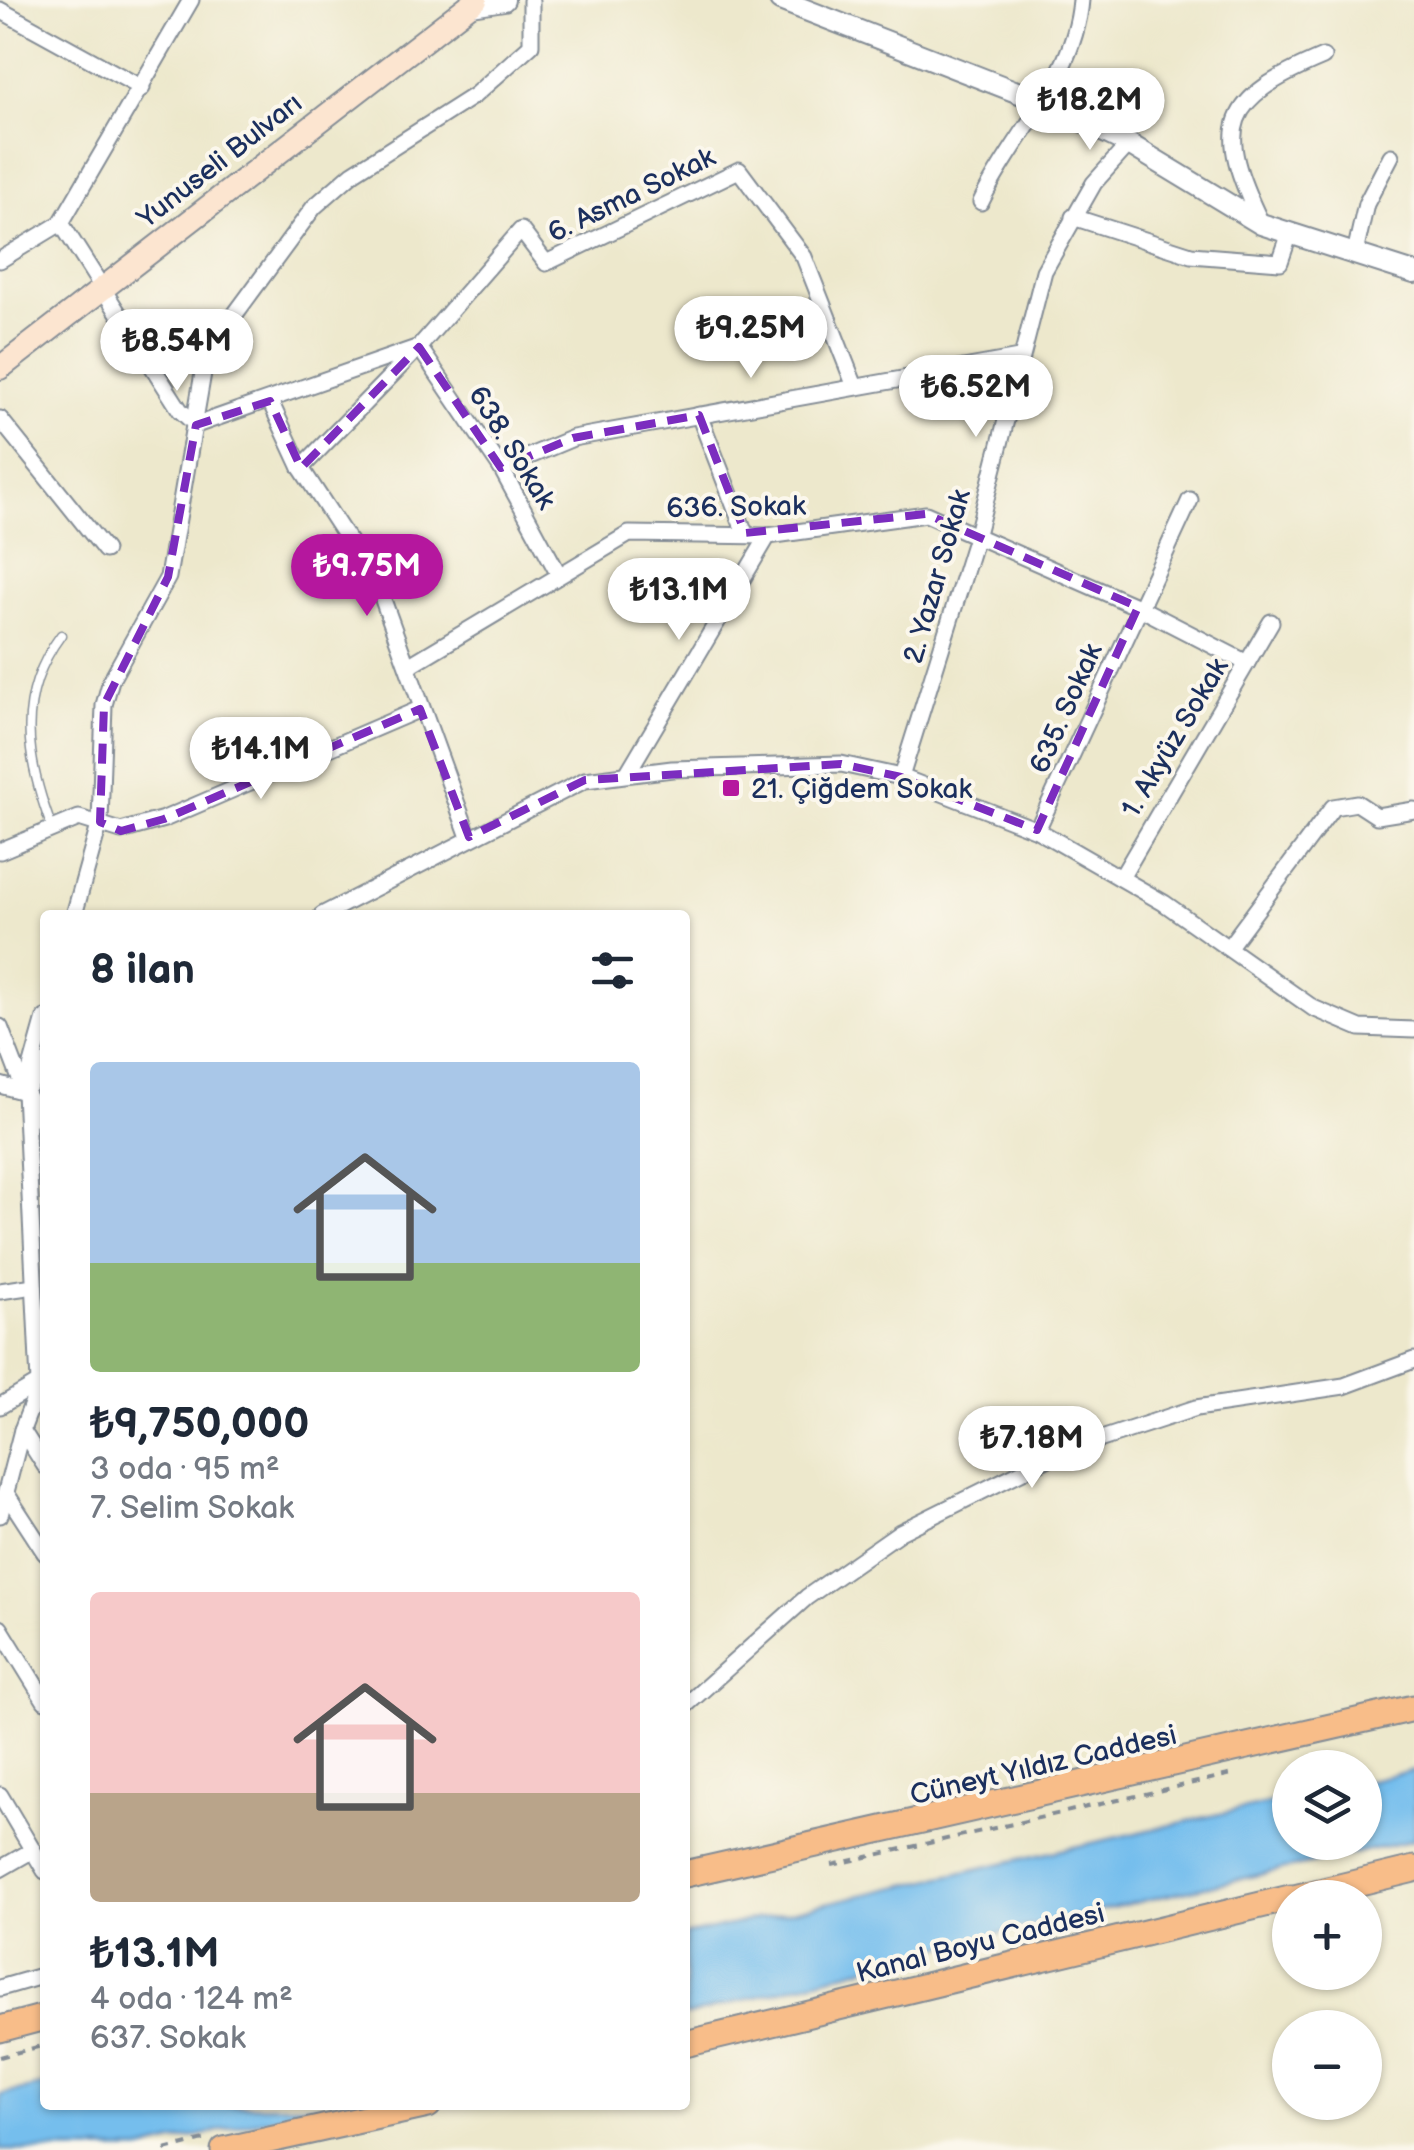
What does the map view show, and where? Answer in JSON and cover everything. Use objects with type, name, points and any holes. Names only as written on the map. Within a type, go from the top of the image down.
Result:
[{"type":"main road","name":"Yunuseli Bulvarı","points":[[0,368],[465,2]]},
{"type":"main road","name":"Cüneyt Yıldız Caddesi","points":[[690,1873],[1414,1708]]},
{"type":"main road","name":"Kanal Boyu Caddesi","points":[[1365,1880],[1414,1868]]},
{"type":"main road","name":"Kanal Boyu Caddesi","points":[[690,2043],[1272,1903]]},
{"type":"main road","points":[[0,2030],[40,2019]]},
{"type":"main road","points":[[224,2150],[405,2110]]},
{"type":"street","points":[[4,0],[0,9],[142,88]]},
{"type":"street","points":[[0,260],[61,223],[191,0]]},
{"type":"street","points":[[465,2],[504,0]]},
{"type":"street","points":[[75,910],[100,822],[104,706],[111,680],[168,577],[202,373],[233,317],[314,207],[353,173],[475,95],[532,45],[531,0]]},
{"type":"street","points":[[780,0],[1045,103],[1128,144],[1261,224],[1413,269]]},
{"type":"street","points":[[982,202],[1003,157],[1045,103],[1080,18],[1081,0]]},
{"type":"street","points":[[1261,224],[1235,168],[1232,132],[1244,102],[1278,76],[1323,56]]},
{"type":"street","name":"2. Yazar Sokak","points":[[901,778],[978,534],[1019,358],[1044,271],[1094,183],[1128,144]]},
{"type":"street","points":[[1355,253],[1366,204],[1391,156]]},
{"type":"street","name":"6. Asma Sokak","points":[[301,468],[419,347],[521,230],[546,263],[739,170],[804,257],[854,384]]},
{"type":"street","points":[[1073,217],[1191,255],[1280,262],[1290,233]]},
{"type":"street","points":[[61,223],[180,410],[196,426]]},
{"type":"street","points":[[196,426],[419,347]]},
{"type":"street","name":"638. Sokak","points":[[419,347],[501,468],[560,575]]},
{"type":"street","points":[[501,468],[572,438],[854,384],[1019,358]]},
{"type":"street","points":[[270,401],[301,468],[378,586],[410,665],[420,709],[469,837]]},
{"type":"street","points":[[699,414],[745,533]]},
{"type":"street","points":[[0,419],[105,550]]},
{"type":"street","name":"635. Sokak","points":[[1037,830],[1190,500]]},
{"type":"street","name":"636. Sokak","points":[[410,665],[629,534],[768,536],[926,514],[1138,606]]},
{"type":"street","points":[[628,772],[768,536]]},
{"type":"street","points":[[1138,606],[1247,664]]},
{"type":"street","name":"1. Akyüz Sokak","points":[[1120,878],[1271,622]]},
{"type":"street","points":[[0,851],[80,818],[121,832],[164,819],[420,709]]},
{"type":"street","points":[[331,910],[585,780],[628,772],[841,764],[901,778],[1037,830],[1120,878],[1313,1008],[1360,1028],[1414,1030]]},
{"type":"street","points":[[1228,948],[1333,807],[1357,803],[1377,816],[1414,810]]},
{"type":"street","points":[[0,1027],[24,1092],[40,1119]]},
{"type":"street","points":[[40,1036],[24,1092],[40,1354]]},
{"type":"street","points":[[24,1092],[40,1069]]},
{"type":"street","points":[[0,1085],[24,1092]]},
{"type":"street","points":[[0,1292],[34,1286]]},
{"type":"street","points":[[690,1702],[807,1597],[900,1532],[1060,1452],[1196,1408],[1344,1386],[1414,1360]]},
{"type":"street","points":[[0,1406],[40,1378]]},
{"type":"street","points":[[0,1514],[22,1430],[40,1382]]},
{"type":"street","points":[[22,1430],[40,1458]]},
{"type":"street","points":[[6,1494],[40,1545]]},
{"type":"street","points":[[0,1628],[40,1692]]},
{"type":"street","points":[[0,1795],[40,1862]]},
{"type":"street","points":[[0,1869],[33,1850]]},
{"type":"street","points":[[0,1988],[40,1976]]},
{"type":"lane","points":[[52,828],[28,746],[27,714],[38,674],[61,635]]},
{"type":"path","points":[[820,1868],[1238,1772]]},
{"type":"path","points":[[0,2057],[40,2046]]},
{"type":"highlighted area","points":[[419,347],[501,468],[573,438],[699,415],[745,533],[926,514],[1138,607],[1037,830],[901,777],[841,764],[585,780],[469,837],[420,709],[164,819],[121,831],[100,822],[104,705],[168,577],[196,425],[270,401],[301,468]]},
{"type":"water","points":[[1414,1770],[1414,1840],[1382,1847],[1382,1777]]},
{"type":"water","points":[[1272,1802],[1272,1860],[1325,1860],[947,1945],[690,2015],[690,1934]]},
{"type":"water","points":[[40,2086],[40,2110],[305,2110],[141,2150],[0,2150],[0,2095]]},
{"type":"place","name":"21. Çiğdem Sokak","points":[[731,788]]}]
